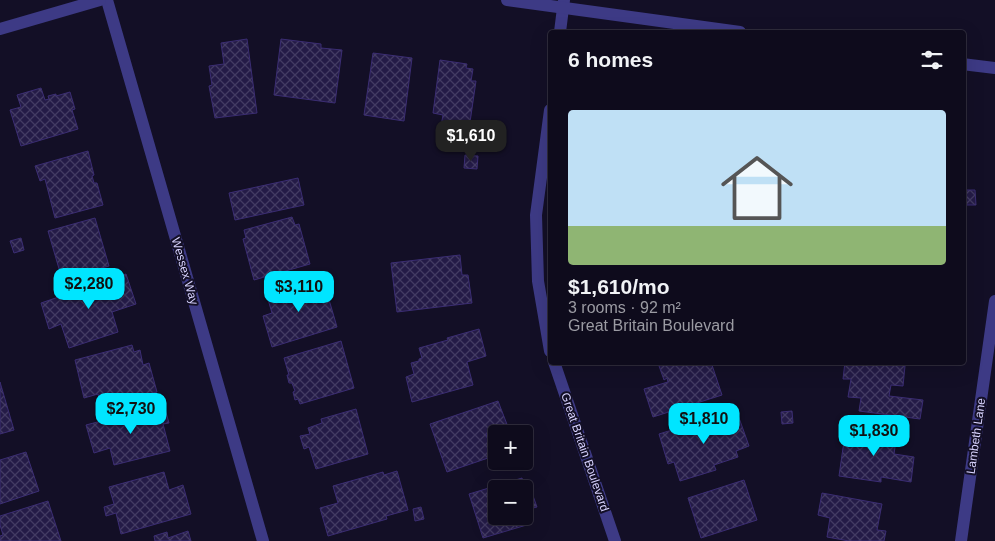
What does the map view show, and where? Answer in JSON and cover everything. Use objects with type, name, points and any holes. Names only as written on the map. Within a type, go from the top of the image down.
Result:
[{"type":"street","points":[[0,29],[100,0]]},
{"type":"street","name":"Wessex Way","points":[[107,0],[263,541]]},
{"type":"street","points":[[507,0],[564,4],[727,30]]},
{"type":"street","points":[[560,30],[564,4]]},
{"type":"street","points":[[966,64],[995,68]]},
{"type":"street","points":[[548,125],[536,215],[538,281],[548,339]]},
{"type":"street","name":"Lambeth Lane","points":[[961,541],[995,301]]},
{"type":"street","name":"Great Britain Boulevard","points":[[555,365],[615,541]]},
{"type":"building","points":[[247,39],[257,113],[215,118],[209,86],[212,85],[209,66],[224,64],[221,43]]},
{"type":"building","points":[[281,39],[321,44],[321,48],[342,50],[335,103],[274,95]]},
{"type":"building","points":[[373,53],[412,58],[404,121],[364,115]]},
{"type":"building","points":[[440,60],[467,64],[466,68],[473,69],[471,81],[476,81],[469,129],[441,126],[443,115],[433,113]]},
{"type":"building","points":[[41,88],[45,100],[49,99],[48,96],[70,92],[75,109],[72,110],[78,129],[21,146],[10,110],[21,107],[17,95]]},
{"type":"building","points":[[88,151],[94,175],[92,176],[94,183],[97,183],[103,205],[55,218],[45,179],[40,181],[35,166]]},
{"type":"building","points":[[465,155],[478,156],[477,169],[464,168]]},
{"type":"building","points":[[298,178],[304,205],[235,220],[229,193]]},
{"type":"building","points":[[966,190],[975,190],[976,205],[966,205]]},
{"type":"building","points":[[292,217],[295,225],[299,224],[310,264],[254,280],[243,239],[246,238],[244,230]]},
{"type":"building","points":[[95,218],[109,266],[62,279],[48,231]]},
{"type":"building","points":[[21,238],[24,250],[14,253],[10,241]]},
{"type":"building","points":[[460,255],[462,275],[468,275],[472,303],[397,312],[391,263]]},
{"type":"building","points":[[126,274],[136,304],[112,312],[118,332],[69,348],[61,324],[49,329],[41,303]]},
{"type":"building","points":[[323,279],[337,327],[272,347],[263,316],[272,313],[267,296]]},
{"type":"building","points":[[479,329],[486,356],[467,362],[473,385],[412,402],[406,377],[414,374],[411,363],[422,358],[419,348]]},
{"type":"building","points":[[341,341],[354,388],[300,404],[298,399],[295,400],[293,392],[295,391],[292,383],[289,383],[287,375],[289,375],[284,358]]},
{"type":"building","points":[[132,345],[134,352],[140,350],[143,365],[149,363],[157,392],[101,406],[98,394],[84,398],[75,360]]},
{"type":"building","points":[[659,365],[712,365],[722,395],[653,417],[644,389],[668,382],[667,378],[664,380]]},
{"type":"building","points":[[845,365],[905,366],[903,386],[891,385],[889,396],[923,400],[920,419],[859,411],[861,398],[848,397],[851,379],[843,379]]},
{"type":"building","points":[[0,382],[14,430],[0,434]]},
{"type":"building","points":[[498,401],[507,425],[488,425],[488,433],[486,434],[488,440],[488,458],[447,472],[430,424]]},
{"type":"building","points":[[154,407],[155,412],[165,409],[169,423],[163,424],[170,451],[114,465],[110,448],[94,453],[86,425]]},
{"type":"building","points":[[356,409],[368,454],[316,469],[309,447],[304,449],[300,436],[310,434],[308,428],[322,423],[321,419]]},
{"type":"building","points":[[792,411],[793,423],[782,424],[781,412]]},
{"type":"building","points":[[723,414],[725,419],[738,415],[749,446],[736,451],[738,457],[714,465],[716,470],[680,481],[674,462],[668,464],[659,434]]},
{"type":"building","points":[[846,427],[897,434],[894,454],[914,457],[911,482],[881,477],[881,482],[839,476]]},
{"type":"building","points":[[26,452],[39,491],[0,504],[0,460]]},
{"type":"building","points":[[397,471],[408,510],[386,516],[387,519],[328,536],[320,508],[338,503],[333,486],[383,472],[384,475]]},
{"type":"building","points":[[164,472],[169,490],[183,485],[191,514],[121,534],[116,513],[106,516],[104,507],[114,504],[109,487]]},
{"type":"building","points":[[744,480],[757,520],[701,538],[688,498]]},
{"type":"building","points":[[488,488],[488,525],[527,525],[483,538],[469,494]]},
{"type":"building","points":[[822,493],[882,504],[877,530],[886,531],[884,541],[849,541],[827,537],[830,518],[818,515]]},
{"type":"building","points":[[533,496],[537,507],[533,508]]},
{"type":"building","points":[[48,501],[61,541],[0,541],[0,536],[3,535],[0,516]]},
{"type":"building","points":[[421,507],[424,519],[415,521],[413,509]]},
{"type":"building","points":[[188,531],[191,541],[155,541],[154,536],[167,532],[168,538]]}]
